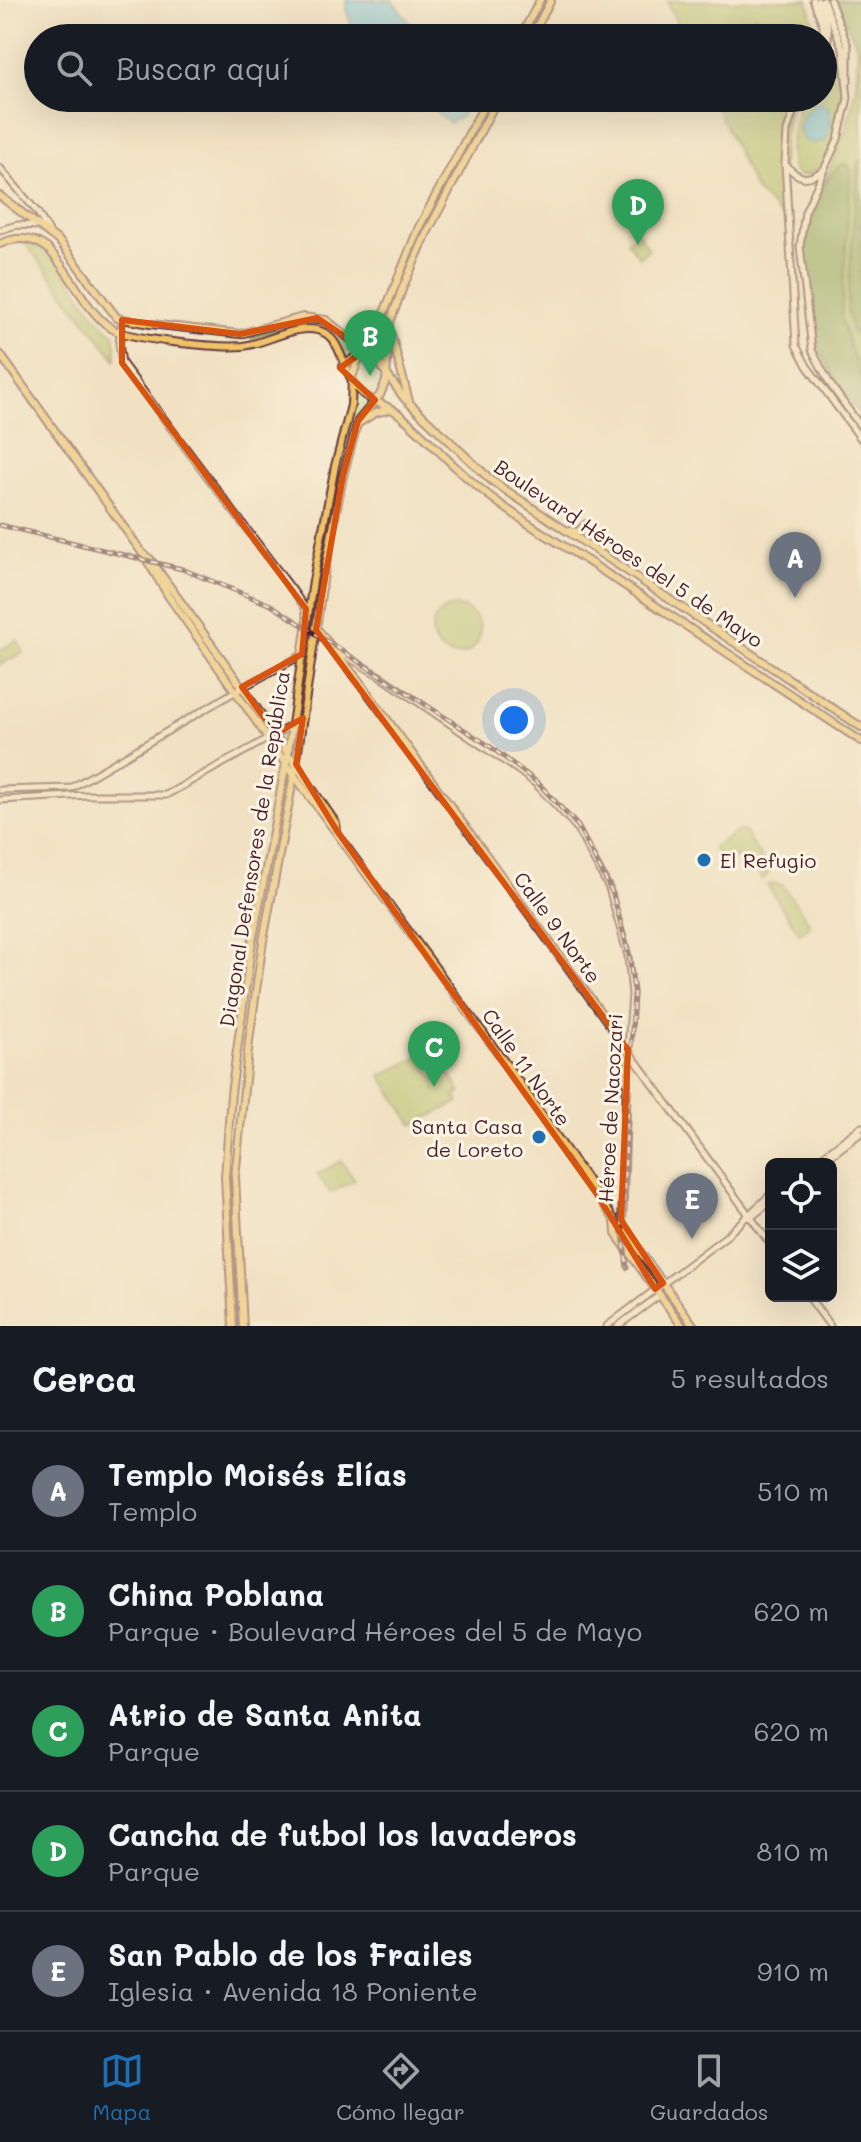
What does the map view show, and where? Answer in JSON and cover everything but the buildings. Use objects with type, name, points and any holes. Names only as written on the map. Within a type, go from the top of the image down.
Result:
[{"type":"main road","points":[[527,24],[540,0]]},
{"type":"main road","points":[[538,24],[551,0]]},
{"type":"main road","points":[[818,0],[828,24]]},
{"type":"main road","points":[[818,0],[830,24]]},
{"type":"main road","points":[[830,0],[848,46],[846,109],[842,130],[805,212],[801,232],[809,339],[820,368],[861,427]]},
{"type":"main road","points":[[837,37],[843,49],[847,86]]},
{"type":"main road","points":[[352,382],[355,368],[373,337],[419,227],[481,112]]},
{"type":"main road","points":[[387,372],[389,325],[427,233],[491,112]]},
{"type":"main road","points":[[793,112],[787,131],[785,163],[796,345],[801,363],[861,439]]},
{"type":"main road","points":[[785,163],[801,178],[814,176],[826,167]]},
{"type":"main road","points":[[0,168],[38,213],[49,232]]},
{"type":"main road","points":[[0,196],[66,247],[113,315],[122,320],[122,363],[294,592],[305,608],[307,624]]},
{"type":"main road","points":[[0,230],[17,225],[38,227]]},
{"type":"main road","points":[[0,244],[21,238],[47,248],[102,320],[120,333],[234,346],[316,330],[332,338],[352,382]]},
{"type":"main road","name":"Boulevard Héroes del 5 de Mayo","points":[[122,320],[240,334],[310,317],[326,320],[365,350],[387,372],[410,404],[492,481],[861,727]]},
{"type":"main road","points":[[389,325],[410,404]]},
{"type":"main road","points":[[350,338],[362,341],[373,337]]},
{"type":"main road","points":[[343,366],[365,350]]},
{"type":"main road","name":"Calle 11 Norte","points":[[0,354],[143,554],[169,597],[272,736],[294,775],[596,1193],[615,1221],[616,1234],[682,1326]]},
{"type":"main road","points":[[343,366],[351,405]]},
{"type":"main road","name":"Diagonal Defensores de la República","points":[[243,1326],[236,1210],[237,1146],[263,941],[296,764],[324,574],[343,476],[356,426],[383,388],[387,372]]},
{"type":"main road","name":"Boulevard Héroes del 5 de Mayo","points":[[352,382],[364,395],[392,409],[471,482],[556,543],[861,741]]},
{"type":"main road","name":"Diagonal Defensores de la República","points":[[233,1326],[226,1151],[251,948],[288,752],[333,479],[351,405],[352,382]]},
{"type":"main road","points":[[356,426],[375,413],[392,409]]},
{"type":"main road","points":[[561,529],[578,532],[586,524]]},
{"type":"main road","name":"Calle 9 Norte","points":[[317,629],[765,1237]]},
{"type":"main road","name":"Héroe de Nacozari","points":[[332,648],[380,676],[536,784],[576,827],[609,888],[626,945],[632,994],[622,1227],[663,1283]]},
{"type":"main road","points":[[0,790],[71,788],[302,655]]},
{"type":"main road","points":[[0,800],[171,794],[303,718]]},
{"type":"main road","name":"Calle 11 Norte","points":[[272,736],[288,752],[336,823],[337,831]]},
{"type":"main road","points":[[79,783],[81,790],[88,795]]},
{"type":"main road","points":[[821,1158],[861,1130]]},
{"type":"main road","points":[[827,1158],[861,1130]]},
{"type":"main road","points":[[618,1326],[663,1283],[765,1204]]},
{"type":"main road","points":[[663,1283],[694,1326]]},
{"type":"main road","points":[[607,1326],[657,1292]]},
{"type":"main road","points":[[812,1302],[830,1326]]},
{"type":"highlighted area","points":[[317,318],[365,350],[340,368],[375,400],[358,421],[343,476],[316,630],[628,1050],[621,1220],[663,1283],[655,1289],[596,1193],[337,831],[296,764],[303,718],[276,734],[242,687],[302,654],[306,609],[122,363],[122,320],[240,334]]},
{"type":"green space","points":[[808,0],[814,24],[678,24],[667,1]]},
{"type":"green space","points":[[835,0],[861,0],[861,416],[822,350],[814,318],[806,250],[808,226],[848,120],[857,75],[856,45]]},
{"type":"green space","points":[[835,0],[861,0],[861,56],[858,48]]},
{"type":"green space","points":[[839,52],[843,80],[840,117],[829,152],[811,173],[800,175],[794,170],[791,160],[797,112],[837,112]]},
{"type":"green space","points":[[719,112],[789,112],[783,141],[783,218],[755,190]]},
{"type":"green space","points":[[858,161],[861,162],[861,327],[853,334],[847,310]]},
{"type":"green space","points":[[842,164],[848,165],[851,171],[841,319],[861,380],[861,416],[821,353],[811,310],[807,273],[806,240],[812,212],[824,184]]},
{"type":"green space","points":[[638,233],[649,249],[639,257],[627,241]]},
{"type":"green space","points":[[25,243],[39,247],[51,256],[93,312],[115,335],[116,360]]},
{"type":"green space","points":[[394,295],[385,326],[384,361],[370,349]]},
{"type":"green space","points":[[306,320],[321,322],[361,352],[348,361],[337,337],[319,326],[297,326],[252,339],[250,336]]},
{"type":"green space","points":[[367,356],[382,374],[374,394],[364,390],[357,382]]},
{"type":"green space","points":[[356,393],[370,401],[346,438]]},
{"type":"green space","points":[[456,607],[473,614],[480,631],[473,648],[456,655],[439,648],[432,631],[439,614]]},
{"type":"green space","points":[[17,640],[24,652],[0,665],[0,648]]},
{"type":"green space","points":[[738,831],[744,831],[770,872],[762,880],[752,862],[743,866],[737,856],[723,865],[713,847]]},
{"type":"green space","points":[[767,885],[782,885],[810,923],[800,934]]},
{"type":"green space","points":[[421,1056],[435,1080],[448,1071],[461,1093],[455,1095],[459,1102],[413,1125],[381,1076]]},
{"type":"green space","points":[[341,1161],[355,1180],[330,1193],[317,1174]]},
{"type":"water","points":[[346,0],[392,0],[410,24],[351,24]]},
{"type":"water","points":[[756,16],[757,24],[747,24]]},
{"type":"water","points":[[437,112],[462,112],[461,117],[449,123]]},
{"type":"water","points":[[829,112],[831,121],[826,139],[814,144],[803,139],[800,123],[805,113]]},
{"type":"railway","points":[[0,525],[182,569],[271,605],[488,745],[538,783],[578,826],[613,894],[629,955],[634,992],[622,1224],[627,1268]]},
{"type":"place","name":"Cancha de futbol los lavaderos","points":[[638,245]]},
{"type":"place","name":"China Poblana","points":[[370,376]]},
{"type":"place","name":"Templo Moisés Elías","points":[[795,598]]},
{"type":"place","name":"El Refugio","points":[[704,860]]},
{"type":"place","name":"Atrio de Santa Anita","points":[[434,1087]]},
{"type":"place","name":"Santa Casa de Loreto","points":[[539,1137]]},
{"type":"place","name":"San Pablo de los Frailes","points":[[692,1239]]}]
